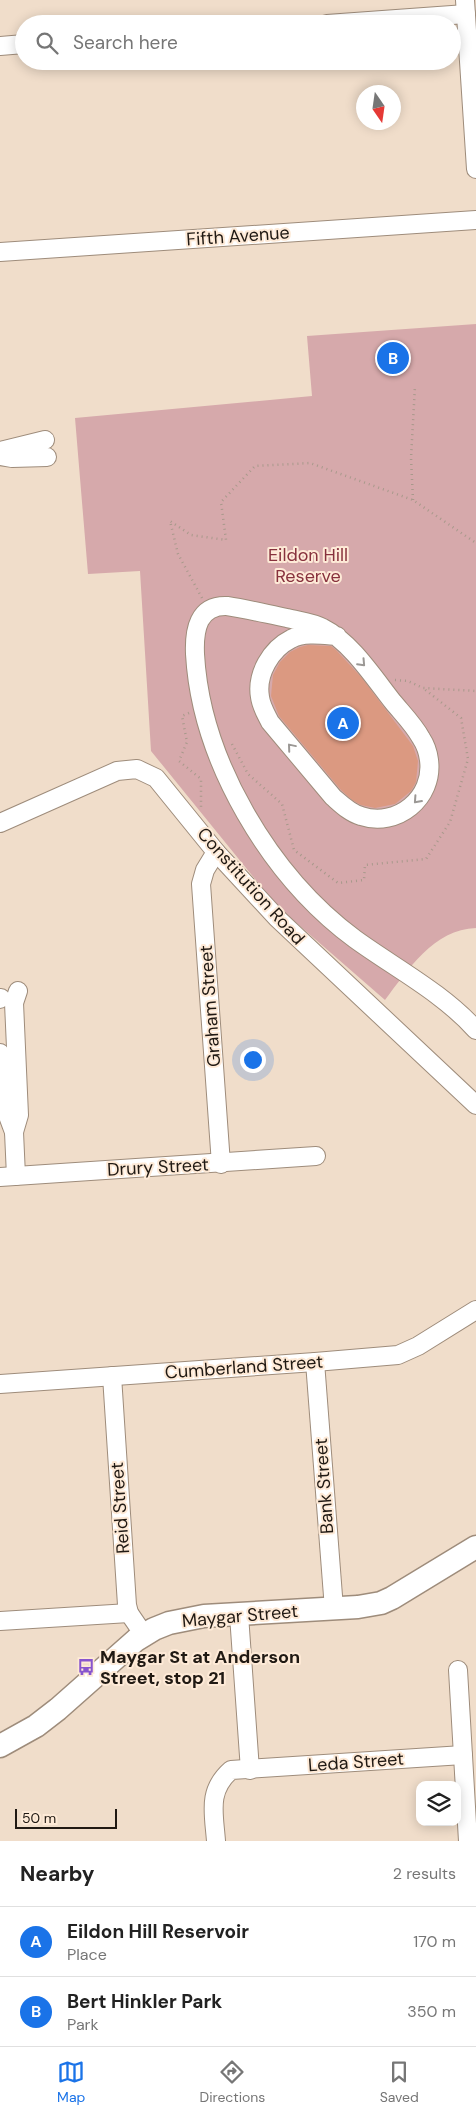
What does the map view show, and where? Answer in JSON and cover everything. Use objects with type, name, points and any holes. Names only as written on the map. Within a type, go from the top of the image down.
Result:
[{"type":"main road","name":"Maygar Street","points":[[0,1746],[36,1726],[144,1635],[177,1621],[204,1616],[334,1609],[369,1605],[392,1598],[476,1547]]},
{"type":"street","points":[[401,15],[466,7],[476,169]]},
{"type":"street","points":[[0,46],[15,45]]},
{"type":"street","name":"Fifth Avenue","points":[[0,252],[476,220]]},
{"type":"street","points":[[0,451],[46,449],[12,458],[0,456]]},
{"type":"street","points":[[337,636],[314,634],[292,638],[269,656],[264,669],[259,696],[270,722],[333,797],[344,808],[359,816],[386,818],[403,813],[420,798],[427,786],[429,760],[422,738],[376,679],[337,636],[323,627],[294,619],[227,606],[208,610],[200,618],[195,635],[195,655],[202,706],[216,749],[263,845],[284,872],[319,908],[354,938],[444,1002],[476,1030]]},
{"type":"street","points":[[292,638],[294,619]]},
{"type":"street","name":"Constitution Road","points":[[0,822],[107,775],[137,769],[156,778],[216,852],[277,918],[476,1105]]},
{"type":"street","name":"Graham Street","points":[[216,852],[205,870],[201,884],[221,1164]]},
{"type":"street","points":[[8,998],[19,1110],[8,1176]]},
{"type":"street","points":[[0,1053],[6,1111],[14,1132]]},
{"type":"street","name":"Drury Street","points":[[8,1176],[221,1164],[316,1156]]},
{"type":"street","name":"Cumberland Street","points":[[0,1384],[386,1356],[408,1352],[476,1310]]},
{"type":"street","name":"Bank Street","points":[[315,1362],[334,1609]]},
{"type":"street","name":"Reid Street","points":[[112,1376],[126,1590],[129,1613],[144,1635]]},
{"type":"street","points":[[0,1621],[129,1613]]},
{"type":"street","points":[[239,1615],[250,1770]]},
{"type":"street","points":[[458,1670],[468,1841]]},
{"type":"street","name":"Leda Street","points":[[216,1841],[213,1796],[220,1779],[230,1770],[463,1756]]},
{"type":"path","points":[[413,500],[411,458],[415,386]]},
{"type":"path","points":[[208,610],[178,554],[170,521],[191,535],[226,540],[221,502],[256,466],[310,463],[413,500],[476,543]]},
{"type":"path","points":[[376,679],[408,680],[423,688],[476,691]]},
{"type":"path","points":[[192,822],[201,812],[202,779],[180,761],[187,742],[182,716],[202,706]]},
{"type":"green space","name":"Eildon Hill Reserve","points":[[476,324],[476,928],[461,930],[435,944],[412,965],[385,1000],[277,906],[151,751],[140,571],[88,574],[75,418],[312,396],[307,336]]},
{"type":"building","points":[[308,645],[331,646],[336,650],[362,678],[413,746],[418,761],[416,782],[411,791],[395,804],[375,808],[361,805],[352,800],[341,790],[279,716],[271,696],[273,675],[280,662],[290,652]]},
{"type":"place","name":"Bert Hinkler Park","points":[[393,358]]},
{"type":"place","name":"Eildon Hill Reservoir","points":[[343,723]]},
{"type":"place","name":"Maygar St at Anderson Street, stop 21","points":[[86,1667]]}]
